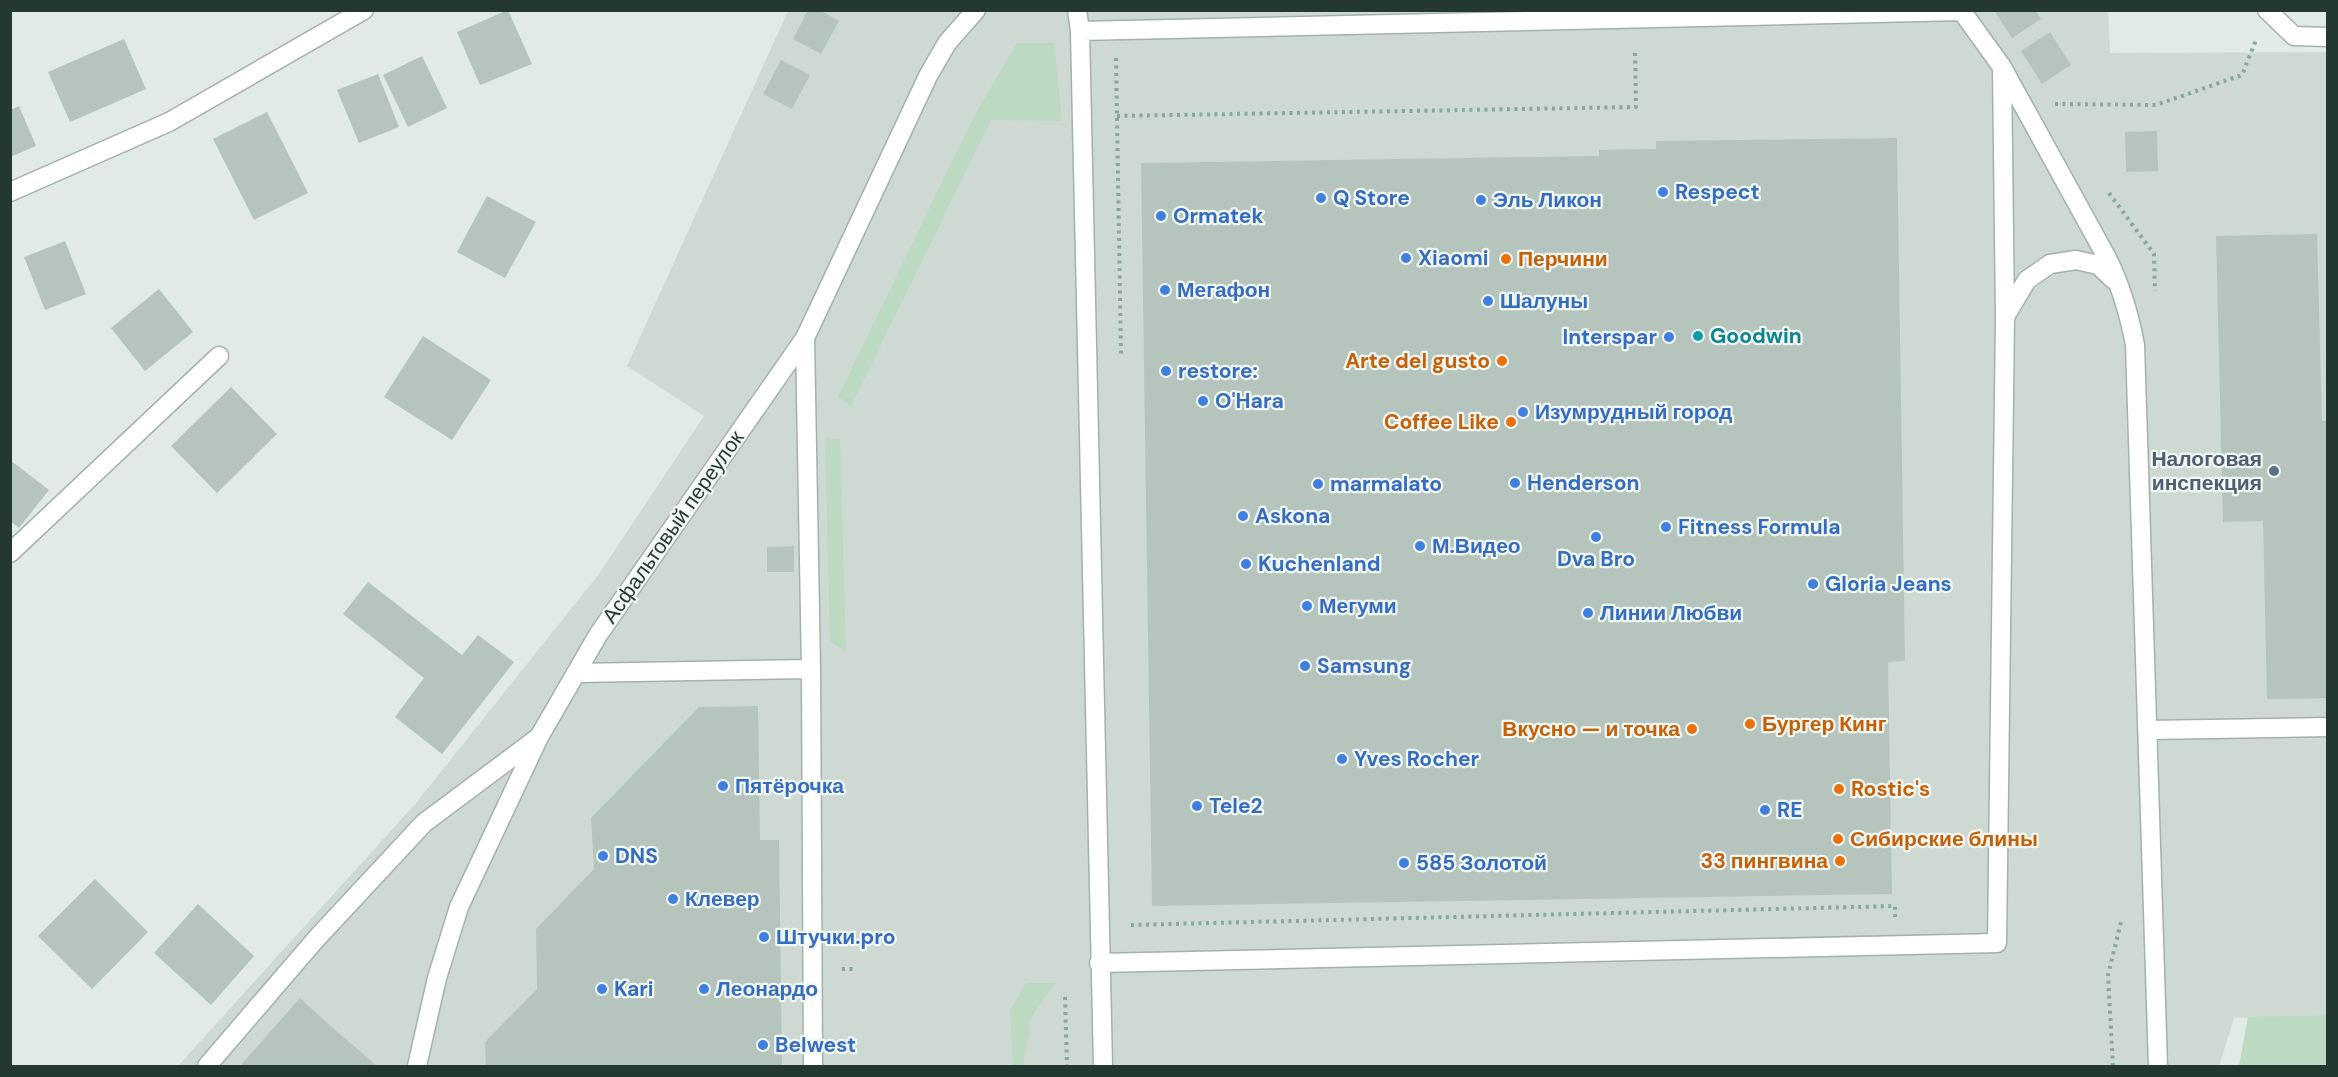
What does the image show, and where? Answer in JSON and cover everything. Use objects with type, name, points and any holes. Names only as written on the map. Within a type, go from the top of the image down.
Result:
[{"type":"street","points":[[10,192],[169,122],[364,10]]},
{"type":"street","name":"Асфальтовый переулок","points":[[417,1066],[436,978],[459,907],[538,737],[598,634],[805,338],[928,76],[946,43],[976,10]]},
{"type":"street","points":[[1077,10],[1080,31],[1103,1066]]},
{"type":"street","points":[[1080,31],[1962,11],[2002,67],[2121,286],[2130,315],[2135,345],[2158,1066]]},
{"type":"street","points":[[2267,11],[2294,36],[2328,37]]},
{"type":"street","points":[[1100,963],[1996,944],[2005,317],[2002,67]]},
{"type":"street","points":[[2005,317],[2027,280],[2050,264],[2076,260],[2098,265],[2121,286]]},
{"type":"street","points":[[805,338],[811,669],[813,1066]]},
{"type":"street","points":[[10,553],[219,356]]},
{"type":"street","points":[[576,673],[811,669]]},
{"type":"street","points":[[2148,730],[2328,727]]},
{"type":"street","points":[[207,1066],[316,939],[424,823],[538,737]]},
{"type":"path","points":[[2054,104],[2156,105],[2242,75],[2267,11]]},
{"type":"path","points":[[1117,116],[1636,108],[1634,19]]},
{"type":"path","points":[[1130,925],[1895,906],[1895,946]]},
{"type":"path","points":[[1065,997],[1066,1066]]},
{"type":"shaded area","points":[[2108,10],[2110,53],[2327,52],[2327,1015],[2234,1018],[2219,1066],[178,1066],[416,803],[599,574],[704,416],[627,366],[788,11]]},
{"type":"green space","points":[[1017,43],[1054,43],[1062,121],[991,120],[851,406],[838,397],[974,116]]},
{"type":"green space","points":[[825,438],[840,439],[846,652],[830,641]]},
{"type":"green space","points":[[1026,983],[1056,983],[1032,1016],[1023,1066],[1013,1066],[1010,1010]]},
{"type":"green space","points":[[2327,1015],[2327,1066],[2239,1066],[2248,1017]]},
{"type":"building","points":[[508,10],[532,64],[480,85],[457,32]]},
{"type":"building","points":[[808,10],[819,10],[839,21],[821,54],[793,39]]},
{"type":"building","points":[[1994,10],[2035,10],[2041,19],[2012,38]]},
{"type":"building","points":[[2050,32],[2071,65],[2042,84],[2021,51]]},
{"type":"building","points":[[124,39],[146,89],[70,122],[48,72]]},
{"type":"building","points":[[422,56],[447,108],[408,127],[383,75]]},
{"type":"building","points":[[781,60],[810,75],[792,109],[763,94]]},
{"type":"building","points":[[378,74],[399,127],[359,143],[337,90]]},
{"type":"building","points":[[19,106],[36,146],[10,157],[10,110]]},
{"type":"building","points":[[267,112],[308,193],[254,220],[213,139]]},
{"type":"building","points":[[2157,131],[2158,171],[2126,172],[2125,132]]},
{"type":"building","name":"Изумрудный город","points":[[1897,138],[1905,661],[1888,662],[1892,894],[1152,906],[1141,163],[1599,156],[1599,150],[1656,149],[1656,141]]},
{"type":"building","points":[[487,196],[536,222],[505,278],[457,252]]},
{"type":"building","name":"Налоговая инспекция","points":[[2317,234],[2322,421],[2328,421],[2328,698],[2267,699],[2263,521],[2223,522],[2216,236]]},
{"type":"building","points":[[65,241],[86,294],[45,310],[24,257]]},
{"type":"building","points":[[159,289],[193,332],[145,371],[111,328]]},
{"type":"building","points":[[423,336],[491,380],[452,440],[384,397]]},
{"type":"building","points":[[231,387],[277,434],[217,493],[171,446]]},
{"type":"building","points":[[10,460],[49,490],[19,528],[10,521]]},
{"type":"building","points":[[794,546],[794,572],[767,572],[767,547]]},
{"type":"building","points":[[368,582],[462,655],[478,635],[514,662],[442,754],[395,717],[424,678],[343,614]]},
{"type":"building","name":"Клевер","points":[[758,706],[760,840],[779,840],[782,1066],[486,1066],[485,1042],[537,989],[536,929],[594,869],[591,818],[699,707]]},
{"type":"building","points":[[95,879],[148,932],[92,989],[38,936]]},
{"type":"building","points":[[198,904],[254,956],[211,1005],[154,953]]},
{"type":"building","points":[[300,998],[326,1022],[377,1066],[240,1066]]},
{"type":"place","name":"Respect","points":[[1663,192]]},
{"type":"place","name":"Q Store","points":[[1321,198]]},
{"type":"place","name":"Эль Ликон","points":[[1481,200]]},
{"type":"place","name":"Ormatek","points":[[1161,216]]},
{"type":"place","name":"Xiaomi","points":[[1406,258]]},
{"type":"place","name":"Перчини","points":[[1506,259]]},
{"type":"place","name":"Мегафон","points":[[1165,290]]},
{"type":"place","name":"Шалуны","points":[[1488,301]]},
{"type":"place","name":"Goodwin","points":[[1698,336]]},
{"type":"place","name":"Interspar","points":[[1669,337]]},
{"type":"place","name":"Arte del gusto","points":[[1502,361]]},
{"type":"place","name":"restore:","points":[[1166,371]]},
{"type":"place","name":"O'Hara","points":[[1203,401]]},
{"type":"place","name":"Изумрудный город","points":[[1523,412]]},
{"type":"place","name":"Coffee Like","points":[[1511,422]]},
{"type":"place","name":"Налоговая инспекция","points":[[2274,471]]},
{"type":"place","name":"Henderson","points":[[1515,483]]},
{"type":"place","name":"marmalato","points":[[1318,484]]},
{"type":"place","name":"Askona","points":[[1243,516]]},
{"type":"place","name":"Fitness Formula","points":[[1666,527]]},
{"type":"place","name":"Dva Bro","points":[[1596,537]]},
{"type":"place","name":"М.Видео","points":[[1420,546]]},
{"type":"place","name":"Kuchenland","points":[[1246,564]]},
{"type":"place","name":"Gloria Jeans","points":[[1813,584]]},
{"type":"place","name":"Мегуми","points":[[1307,606]]},
{"type":"place","name":"Линии Любви","points":[[1588,613]]},
{"type":"place","name":"Samsung","points":[[1305,666]]},
{"type":"place","name":"Бургер Кинг","points":[[1750,724]]},
{"type":"place","name":"Вкусно — и точка","points":[[1692,729]]},
{"type":"place","name":"Yves Rocher","points":[[1342,759]]},
{"type":"place","name":"Пятёрочка","points":[[723,786]]},
{"type":"place","name":"Rostic's","points":[[1839,789]]},
{"type":"place","name":"Tele2","points":[[1197,806]]},
{"type":"place","name":"RE","points":[[1765,810]]},
{"type":"place","name":"Сибирские блины","points":[[1838,839]]},
{"type":"place","name":"DNS","points":[[603,856]]},
{"type":"place","name":"33 пингвина","points":[[1840,861]]},
{"type":"place","name":"585 Золотой","points":[[1404,863]]},
{"type":"place","name":"Клевер","points":[[673,899]]},
{"type":"place","name":"Штучки.pro","points":[[764,937]]},
{"type":"place","name":"Kari","points":[[602,989]]},
{"type":"place","name":"Леонардо","points":[[704,989]]},
{"type":"place","name":"Belwest","points":[[763,1045]]}]
